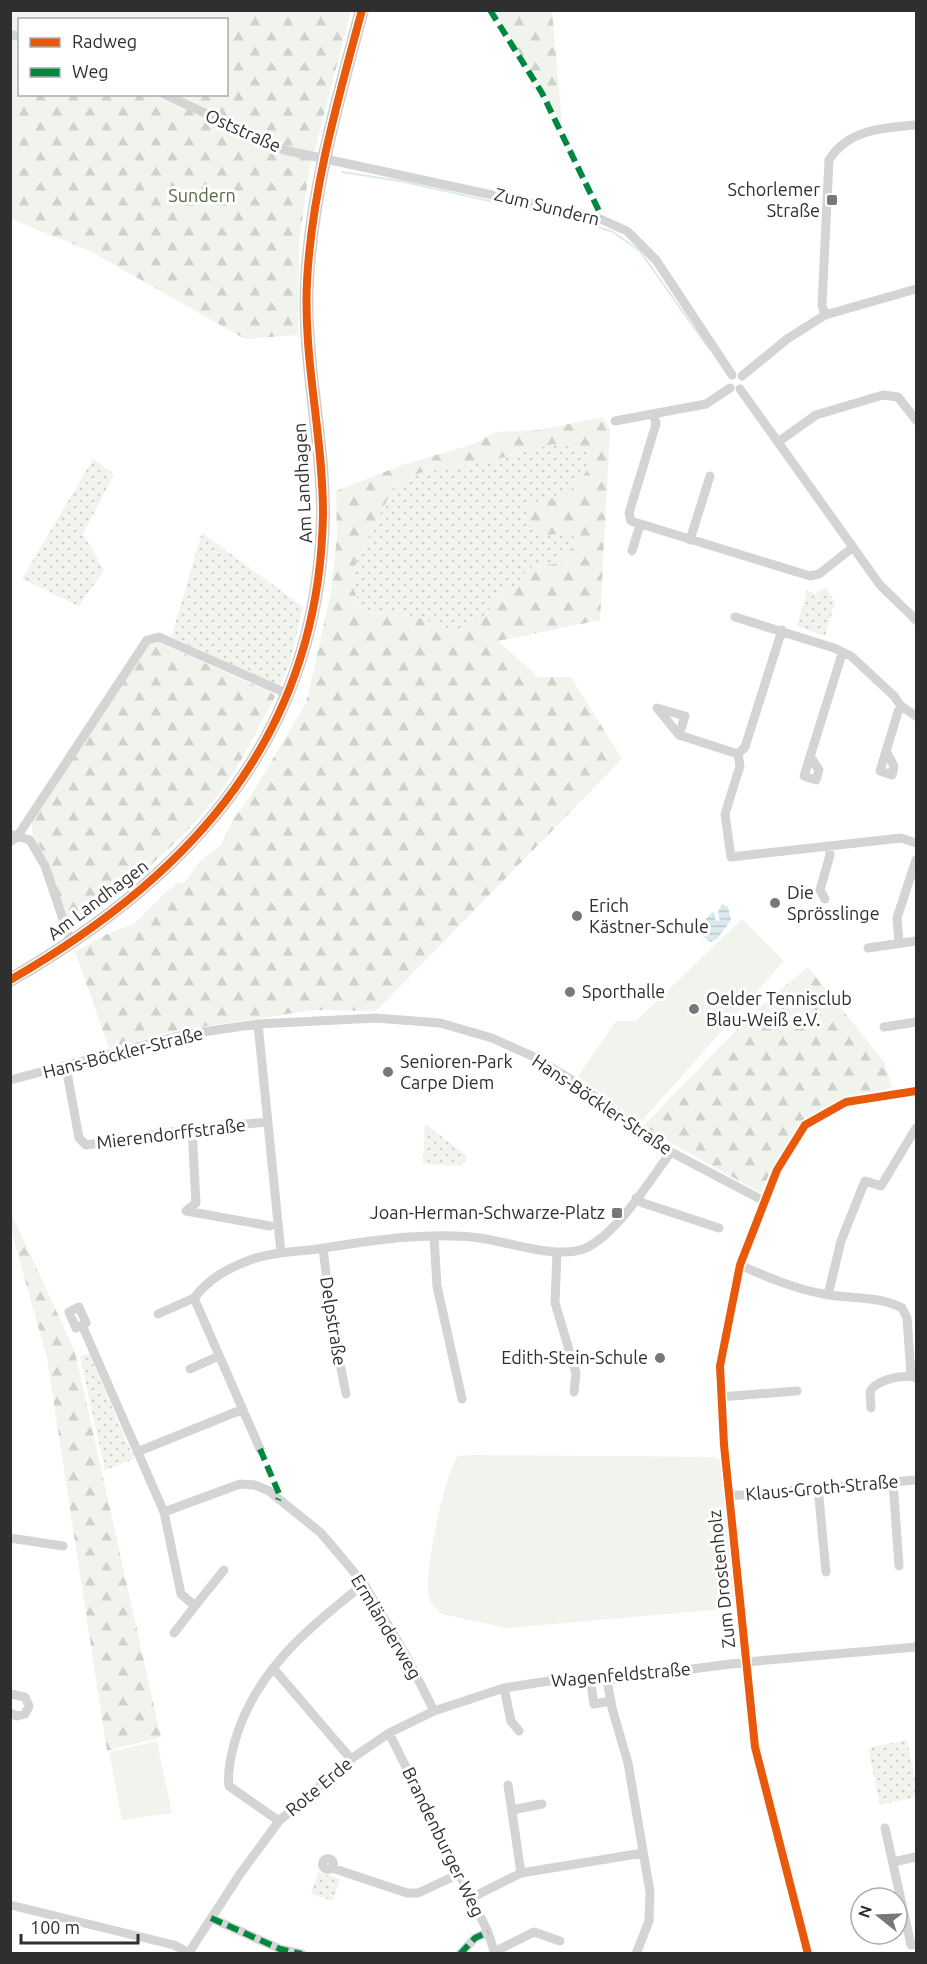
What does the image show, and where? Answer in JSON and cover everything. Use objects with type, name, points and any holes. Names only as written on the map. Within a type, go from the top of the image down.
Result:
[{"type":"street","name":"Am Landhagen","points":[[10,980],[71,943],[182,853],[228,801],[258,756],[288,694],[311,624],[322,548],[321,473],[309,356],[307,284],[315,207],[362,10]]},
{"type":"street","name":"Oststraße","points":[[168,96],[241,132],[284,150],[325,158]]},
{"type":"street","points":[[825,315],[822,305],[829,160],[839,145],[858,134],[916,125]]},
{"type":"street","name":"Zum Sundern","points":[[325,158],[493,193],[612,224],[643,245],[656,260],[737,375]]},
{"type":"street","points":[[730,388],[728,378],[737,375],[825,315],[916,289]]},
{"type":"street","points":[[737,375],[744,381],[740,389]]},
{"type":"street","points":[[615,421],[706,404],[730,388],[740,389],[880,585],[916,620]]},
{"type":"street","points":[[778,442],[816,415],[883,394],[898,397],[916,420]]},
{"type":"street","points":[[654,414],[656,424],[629,513],[631,521],[810,576],[819,574],[852,548]]},
{"type":"street","points":[[690,540],[710,476]]},
{"type":"street","points":[[632,552],[640,525]]},
{"type":"street","points":[[735,617],[782,630],[851,656],[894,696],[901,706],[916,716]]},
{"type":"street","points":[[738,754],[745,747],[782,630]]},
{"type":"street","points":[[71,943],[45,866],[30,840],[13,838],[147,640],[159,637],[288,694]]},
{"type":"street","points":[[810,756],[842,654]]},
{"type":"street","points":[[886,751],[901,706]]},
{"type":"street","points":[[679,735],[738,754]]},
{"type":"street","points":[[738,754],[740,766],[725,814],[731,857],[901,838],[916,843]]},
{"type":"street","points":[[825,899],[820,890],[830,855],[829,846]]},
{"type":"street","points":[[899,944],[897,918],[916,860]]},
{"type":"street","points":[[868,948],[916,941]]},
{"type":"street","name":"Hans-Böckler-Straße","points":[[10,1080],[182,1035],[258,1024],[327,1019],[408,1019],[440,1023],[480,1034],[532,1056],[568,1078],[671,1152],[764,1201]]},
{"type":"street","points":[[884,1027],[916,1022]]},
{"type":"street","name":"Mierendorffstraße","points":[[258,1024],[281,1253]]},
{"type":"street","name":"Mierendorffstraße","points":[[66,1067],[78,1138],[86,1145],[192,1129],[267,1122]]},
{"type":"street","name":"Zum Drostenholz","points":[[808,1953],[759,1770],[728,1496],[720,1397],[720,1366],[740,1265],[777,1170],[805,1125],[846,1102],[916,1090]]},
{"type":"street","points":[[828,1295],[841,1241],[865,1181],[881,1186],[916,1128]]},
{"type":"street","points":[[192,1129],[197,1190],[196,1203],[186,1211],[270,1226]]},
{"type":"street","points":[[158,1314],[194,1298],[209,1280],[250,1260],[281,1253],[434,1237],[479,1238],[557,1252],[576,1251],[600,1239],[636,1198],[671,1152]]},
{"type":"street","points":[[636,1198],[643,1203],[719,1228]]},
{"type":"street","points":[[434,1237],[437,1286],[462,1399]]},
{"type":"street","name":"Delpstraße","points":[[323,1248],[332,1323],[346,1394]]},
{"type":"street","points":[[557,1252],[555,1303],[576,1373],[573,1392]]},
{"type":"street","points":[[740,1265],[789,1285],[828,1295],[889,1303],[902,1308],[907,1318],[914,1376],[873,1387],[871,1408]]},
{"type":"street","points":[[194,1298],[260,1449]]},
{"type":"street","points":[[82,1325],[164,1512],[181,1594],[195,1606]]},
{"type":"street","points":[[190,1369],[219,1356]]},
{"type":"street","points":[[720,1397],[796,1391]]},
{"type":"street","points":[[137,1452],[179,1434],[186,1435],[241,1410]]},
{"type":"street","name":"Klaus-Groth-Straße","points":[[728,1496],[916,1480]]},
{"type":"street","points":[[893,1481],[899,1566]]},
{"type":"street","name":"Ermländerweg","points":[[164,1512],[240,1484],[255,1485],[278,1500],[321,1533],[364,1584],[407,1657],[434,1711]]},
{"type":"street","points":[[818,1487],[826,1572]]},
{"type":"street","points":[[10,1538],[63,1546]]},
{"type":"street","points":[[174,1633],[224,1570]]},
{"type":"street","points":[[279,1821],[229,1786],[228,1778],[238,1731],[253,1699],[289,1647],[324,1615],[364,1584]]},
{"type":"street","name":"Wagenfeldstraße","points":[[504,1688],[568,1678],[607,1680],[746,1662],[916,1647]]},
{"type":"street","points":[[273,1668],[351,1759]]},
{"type":"street","points":[[590,1678],[594,1704],[610,1701]]},
{"type":"street","points":[[607,1680],[610,1701],[628,1763],[650,1906],[649,1921],[636,1953]]},
{"type":"street","points":[[504,1688],[511,1721],[519,1731]]},
{"type":"street","name":"Rote Erde","points":[[189,1953],[279,1821],[351,1759],[389,1733],[434,1711],[504,1688]]},
{"type":"street","points":[[10,1694],[25,1697],[29,1706],[24,1714],[17,1716],[10,1713]]},
{"type":"street","name":"Brandenburger Weg","points":[[389,1733],[488,1932],[495,1953],[534,1932],[560,1941]]},
{"type":"street","points":[[508,1785],[520,1873]]},
{"type":"street","points":[[512,1810],[543,1804]]},
{"type":"street","points":[[885,1828],[911,1945],[916,1944]]},
{"type":"street","points":[[471,1898],[520,1873],[643,1853]]},
{"type":"street","points":[[893,1862],[916,1857]]},
{"type":"street","points":[[332,1868],[407,1893],[418,1893],[459,1874]]},
{"type":"street","points":[[10,1905],[174,1945],[189,1953]]},
{"type":"street","points":[[211,1918],[280,1949],[302,1953]]},
{"type":"street","points":[[460,1953],[475,1938],[488,1932]]},
{"type":"green space","name":"Sundern","points":[[10,11],[351,11],[309,172],[299,241],[298,335],[245,339],[90,251],[11,219]]},
{"type":"green space","points":[[494,11],[552,11],[562,123]]},
{"type":"green space","points":[[603,417],[610,429],[600,620],[498,641],[538,677],[571,677],[622,759],[376,1011],[314,1010],[180,1030],[109,1048],[75,952],[107,934],[134,924],[176,884],[185,882],[201,860],[221,845],[232,821],[252,794],[306,703],[331,593],[337,536],[336,491],[402,465],[474,444],[495,432],[539,430]],"holes":[[[553,444],[586,449],[590,466],[570,494],[531,504],[527,515],[541,535],[569,534],[579,539],[559,563],[529,568],[515,587],[505,589],[483,617],[456,633],[420,619],[362,611],[351,582],[357,560],[393,488],[419,473],[490,461]]]},
{"type":"green space","points":[[553,444],[586,449],[590,466],[570,494],[531,504],[541,535],[569,534],[580,539],[559,563],[529,568],[515,587],[505,589],[483,617],[456,633],[410,617],[362,611],[351,582],[357,560],[393,488],[419,473],[490,461]]},
{"type":"green space","points":[[93,459],[114,474],[83,534],[104,570],[79,606],[22,579]]},
{"type":"green space","points":[[202,533],[303,607],[289,665],[280,686],[171,637]]},
{"type":"green space","points":[[826,587],[835,602],[825,636],[797,626],[807,591],[816,594]]},
{"type":"green space","points":[[156,641],[276,695],[234,771],[218,795],[186,832],[114,896],[75,925],[67,923],[49,866],[32,832],[32,821],[149,644]]},
{"type":"green space","name":"Oelder Tennisclub Blau-Weiß e.V.","points":[[742,919],[784,961],[640,1123],[578,1076],[616,1021],[636,1021]]},
{"type":"green space","points":[[808,967],[885,1063],[892,1088],[846,1098],[831,1104],[804,1123],[784,1149],[761,1193],[642,1127],[756,1010]]},
{"type":"green space","points":[[425,1124],[467,1156],[462,1166],[423,1164]]},
{"type":"green space","points":[[10,1210],[75,1352],[161,1737],[107,1751],[47,1358],[11,1230]]},
{"type":"green space","points":[[89,1353],[134,1459],[105,1470],[80,1357]]},
{"type":"green space","points":[[458,1456],[715,1457],[720,1460],[735,1608],[507,1628],[441,1614],[429,1598],[428,1587],[436,1526],[453,1466]]},
{"type":"green space","points":[[907,1740],[916,1783],[916,1797],[880,1805],[868,1748]]},
{"type":"green space","points":[[157,1741],[172,1813],[122,1820],[109,1752]]},
{"type":"green space","points":[[318,1872],[340,1879],[333,1901],[311,1894]]},
{"type":"shaded area","points":[[722,904],[728,907],[731,920],[717,939],[710,942],[701,935],[700,926],[712,912],[715,914],[715,920],[720,921],[718,912]]},
{"type":"waterway","points":[[342,172],[400,181],[580,221],[613,232],[640,251],[709,349]]},
{"type":"marked path","points":[[490,10],[542,93],[599,211],[598,218]]},
{"type":"marked path","points":[[260,1449],[280,1496],[278,1500]]},
{"type":"marked path","points":[[211,1918],[280,1949],[302,1954]]},
{"type":"marked path","points":[[460,1954],[475,1938],[488,1932]]},
{"type":"cycle path","points":[[10,980],[76,939],[136,894],[189,844],[234,790],[271,730],[299,664],[316,592],[323,513],[320,455],[308,339],[307,281],[310,247],[327,144],[362,10]]},
{"type":"cycle path","points":[[808,1954],[755,1747],[724,1445],[720,1366],[740,1265],[777,1170],[805,1125],[846,1102],[916,1091]]},
{"type":"place","name":"Schorlemer Straße","points":[[832,200]]},
{"type":"place","name":"Die Sprösslinge","points":[[775,903]]},
{"type":"place","name":"Erich Kästner-Schule","points":[[577,916]]},
{"type":"place","name":"Sporthalle","points":[[570,992]]},
{"type":"place","name":"Oelder Tennisclub Blau-Weiß e.V.","points":[[694,1009]]},
{"type":"place","name":"Senioren-Park Carpe Diem","points":[[388,1072]]},
{"type":"place","name":"Joan-Herman-Schwarze-Platz","points":[[617,1213]]},
{"type":"place","name":"Edith-Stein-Schule","points":[[660,1358]]}]
